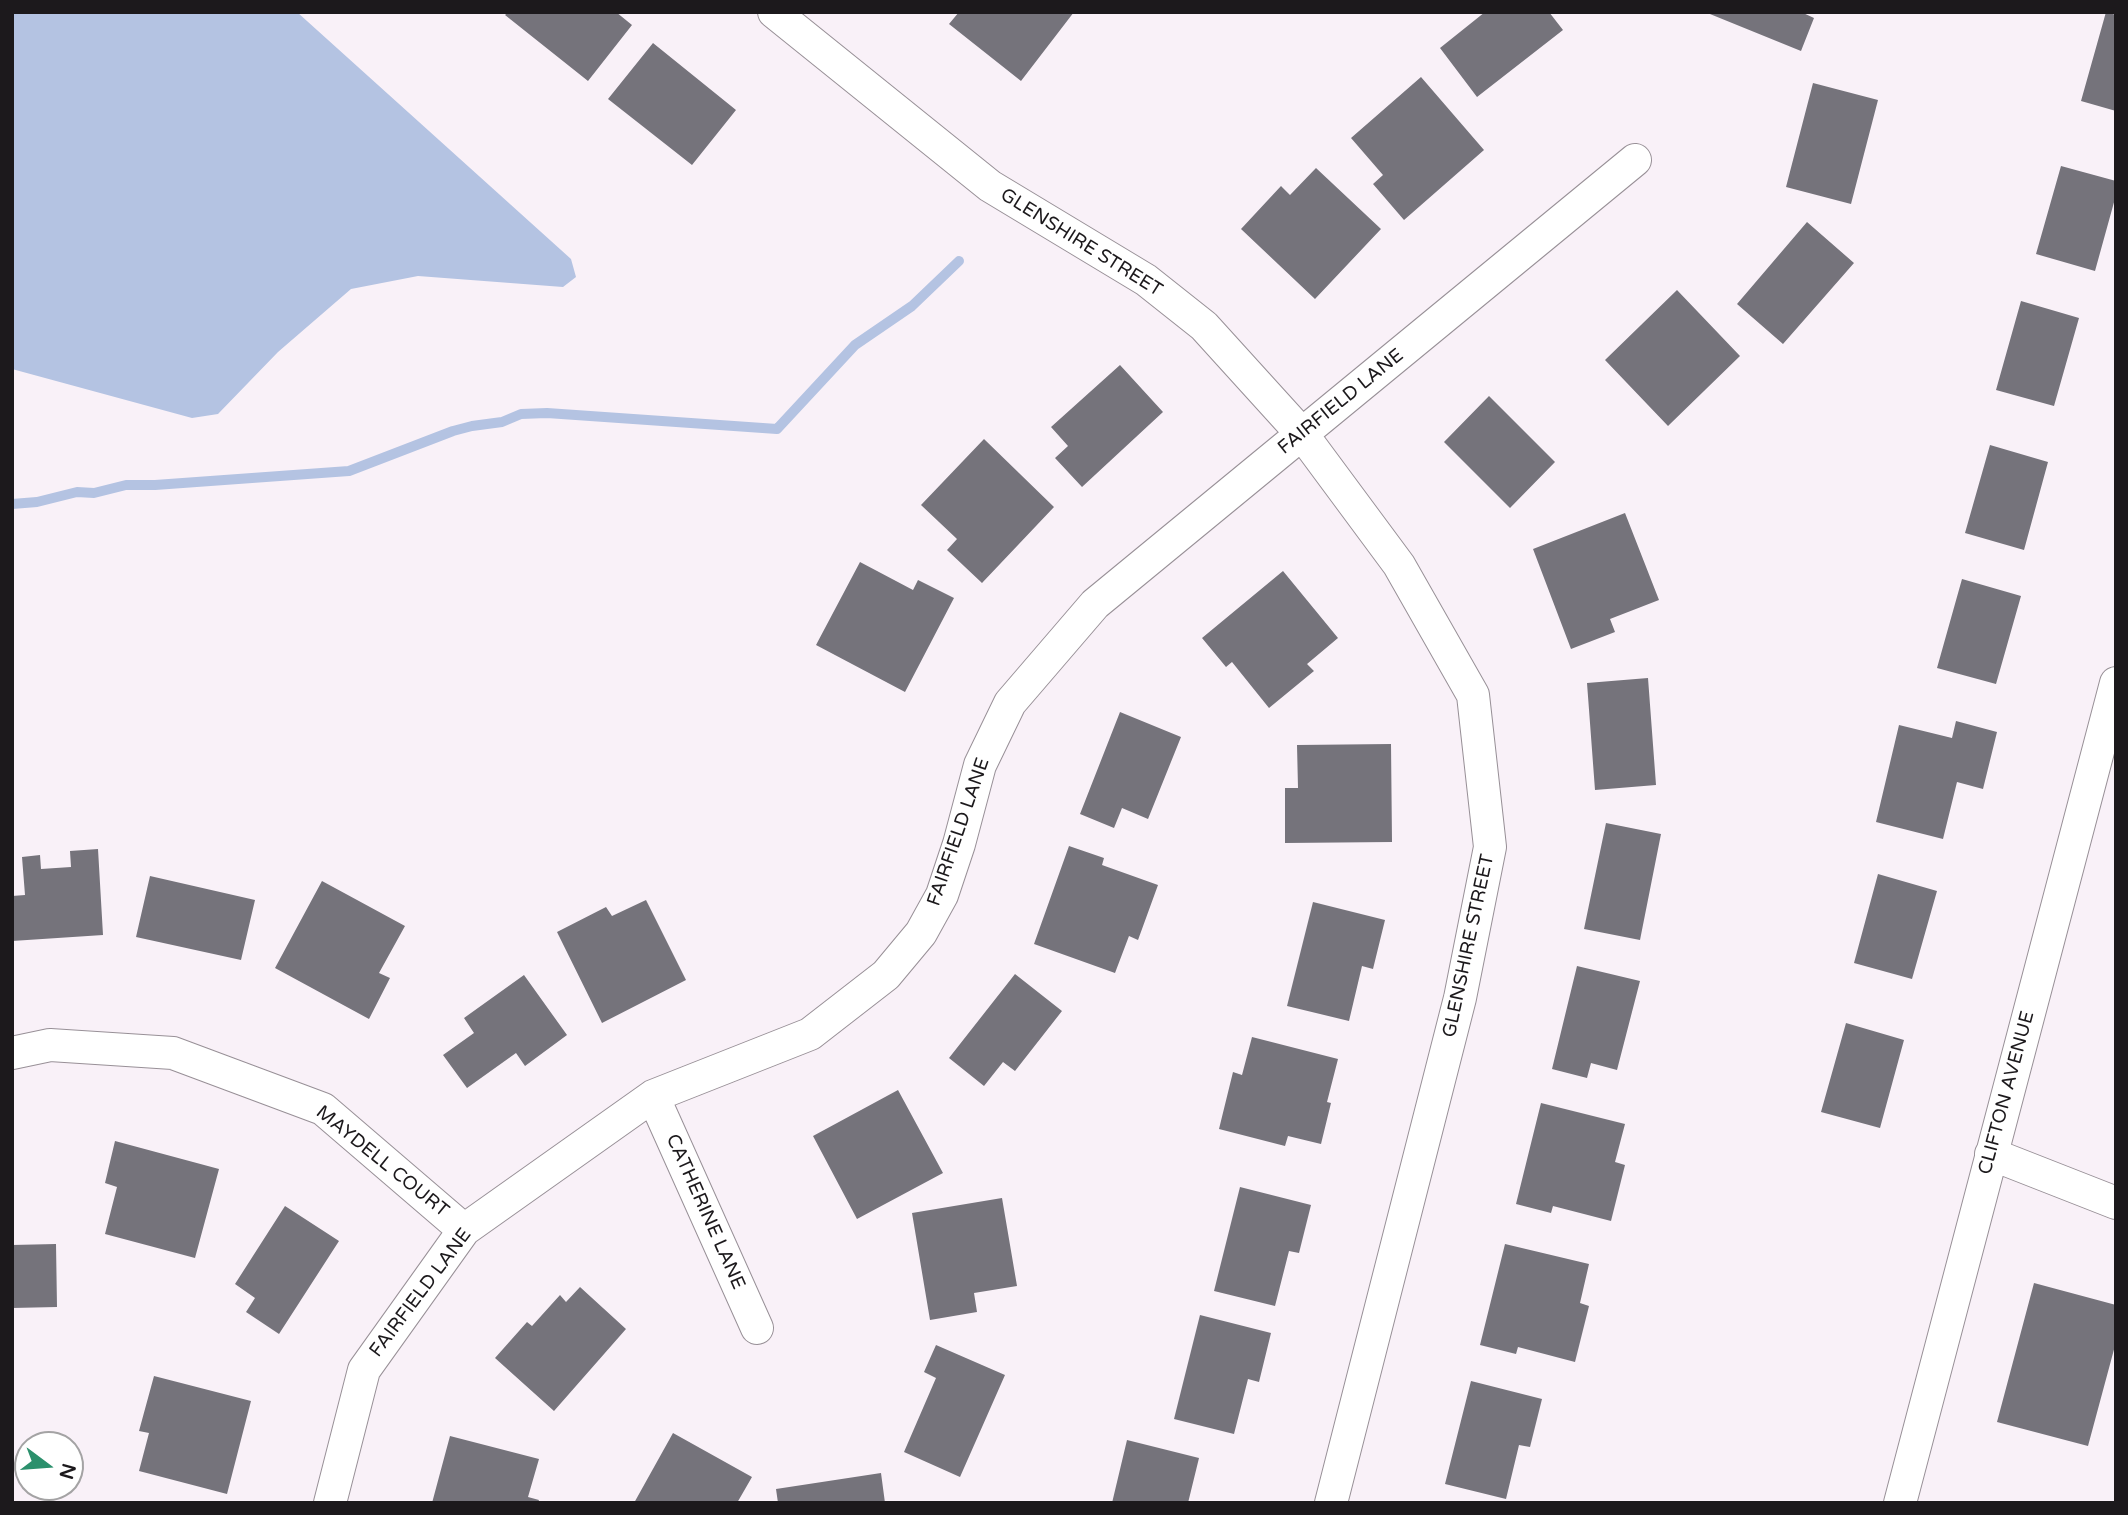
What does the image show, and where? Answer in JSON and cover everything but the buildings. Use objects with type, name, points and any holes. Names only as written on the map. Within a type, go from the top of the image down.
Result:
[{"type":"street","name":"GLENSHIRE STREET","points":[[774,12],[806,22],[990,186],[1146,280],[1203,326],[1302,434],[1399,565],[1473,695],[1490,847],[1461,998],[1331,1503]]},
{"type":"street","name":"FAIRFIELD LANE","points":[[330,1503],[364,1370],[464,1230],[653,1096],[810,1034],[886,975],[921,933],[942,895],[959,845],[980,765],[1010,703],[1095,604],[1635,160]]},
{"type":"street","name":"CLIFTON AVENUE","points":[[1900,1503],[2116,683]]},
{"type":"street","name":"MAYDELL COURT","points":[[12,1053],[50,1045],[173,1054],[323,1108],[464,1230]]},
{"type":"street","name":"CATHERINE LANE","points":[[653,1096],[757,1328]]},
{"type":"street","points":[[1991,1154],[2116,1203]]},
{"type":"water","points":[[12,12],[297,12],[571,259],[576,277],[563,287],[418,276],[351,289],[278,352],[218,414],[192,418],[12,369]]},
{"type":"waterway","points":[[12,504],[37,502],[77,492],[94,493],[126,485],[349,471],[453,431],[502,422],[521,414],[547,413],[777,429],[855,345],[912,306],[959,261]]}]
